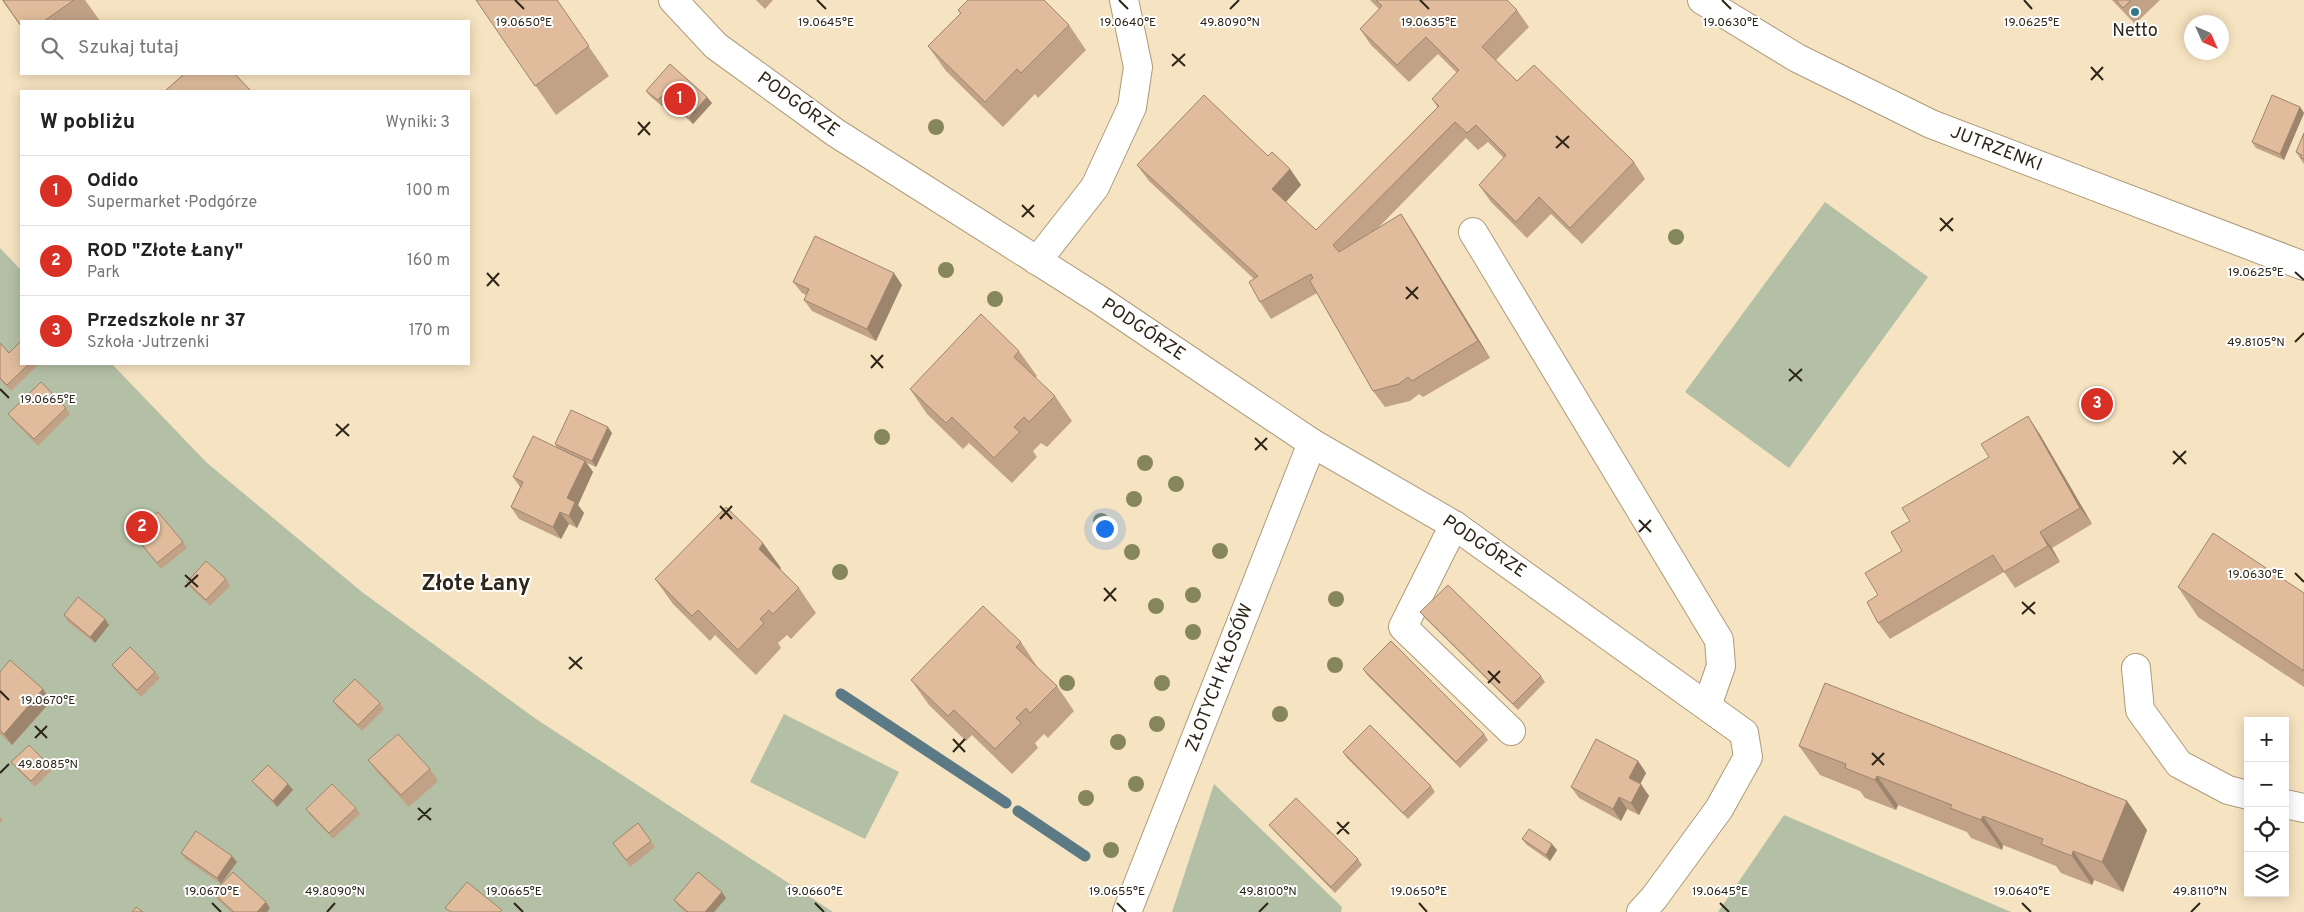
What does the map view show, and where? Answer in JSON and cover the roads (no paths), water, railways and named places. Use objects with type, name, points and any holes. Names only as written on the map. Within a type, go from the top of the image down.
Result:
[{"type":"street","name":"PODGÓRZE","points":[[673,0],[716,46],[836,133],[1037,261],[1312,443],[1454,525],[1744,733],[1748,757],[1719,809],[1654,898],[1641,912]]},
{"type":"street","points":[[1037,261],[1095,187],[1132,107],[1138,67],[1124,0]]},
{"type":"street","name":"JUTRZENKI","points":[[1702,0],[1796,58],[1932,124],[2304,266]]},
{"type":"street","points":[[1473,232],[1719,640],[1721,666],[1707,706]]},
{"type":"street","name":"ZŁOTYCH KŁOSÓW","points":[[1127,912],[1312,443]]},
{"type":"street","points":[[1454,525],[1403,627],[1511,731]]},
{"type":"street","points":[[2136,668],[2140,710],[2179,764],[2228,790],[2244,794]]},
{"type":"street","points":[[2289,805],[2304,808]]},
{"type":"waterway","points":[[841,694],[1006,803]]},
{"type":"waterway","points":[[1018,811],[1085,856]]},
{"type":"place","name":"Netto","points":[[2135,12]]},
{"type":"place","name":"Odido","points":[[680,99]]},
{"type":"place","name":"Przedszkole nr 37","points":[[2097,404]]},
{"type":"place","name":"ROD \"Złote Łany\"","points":[[142,527]]},
{"type":"district","name":"Złote Łany","points":[[476,584]]}]
